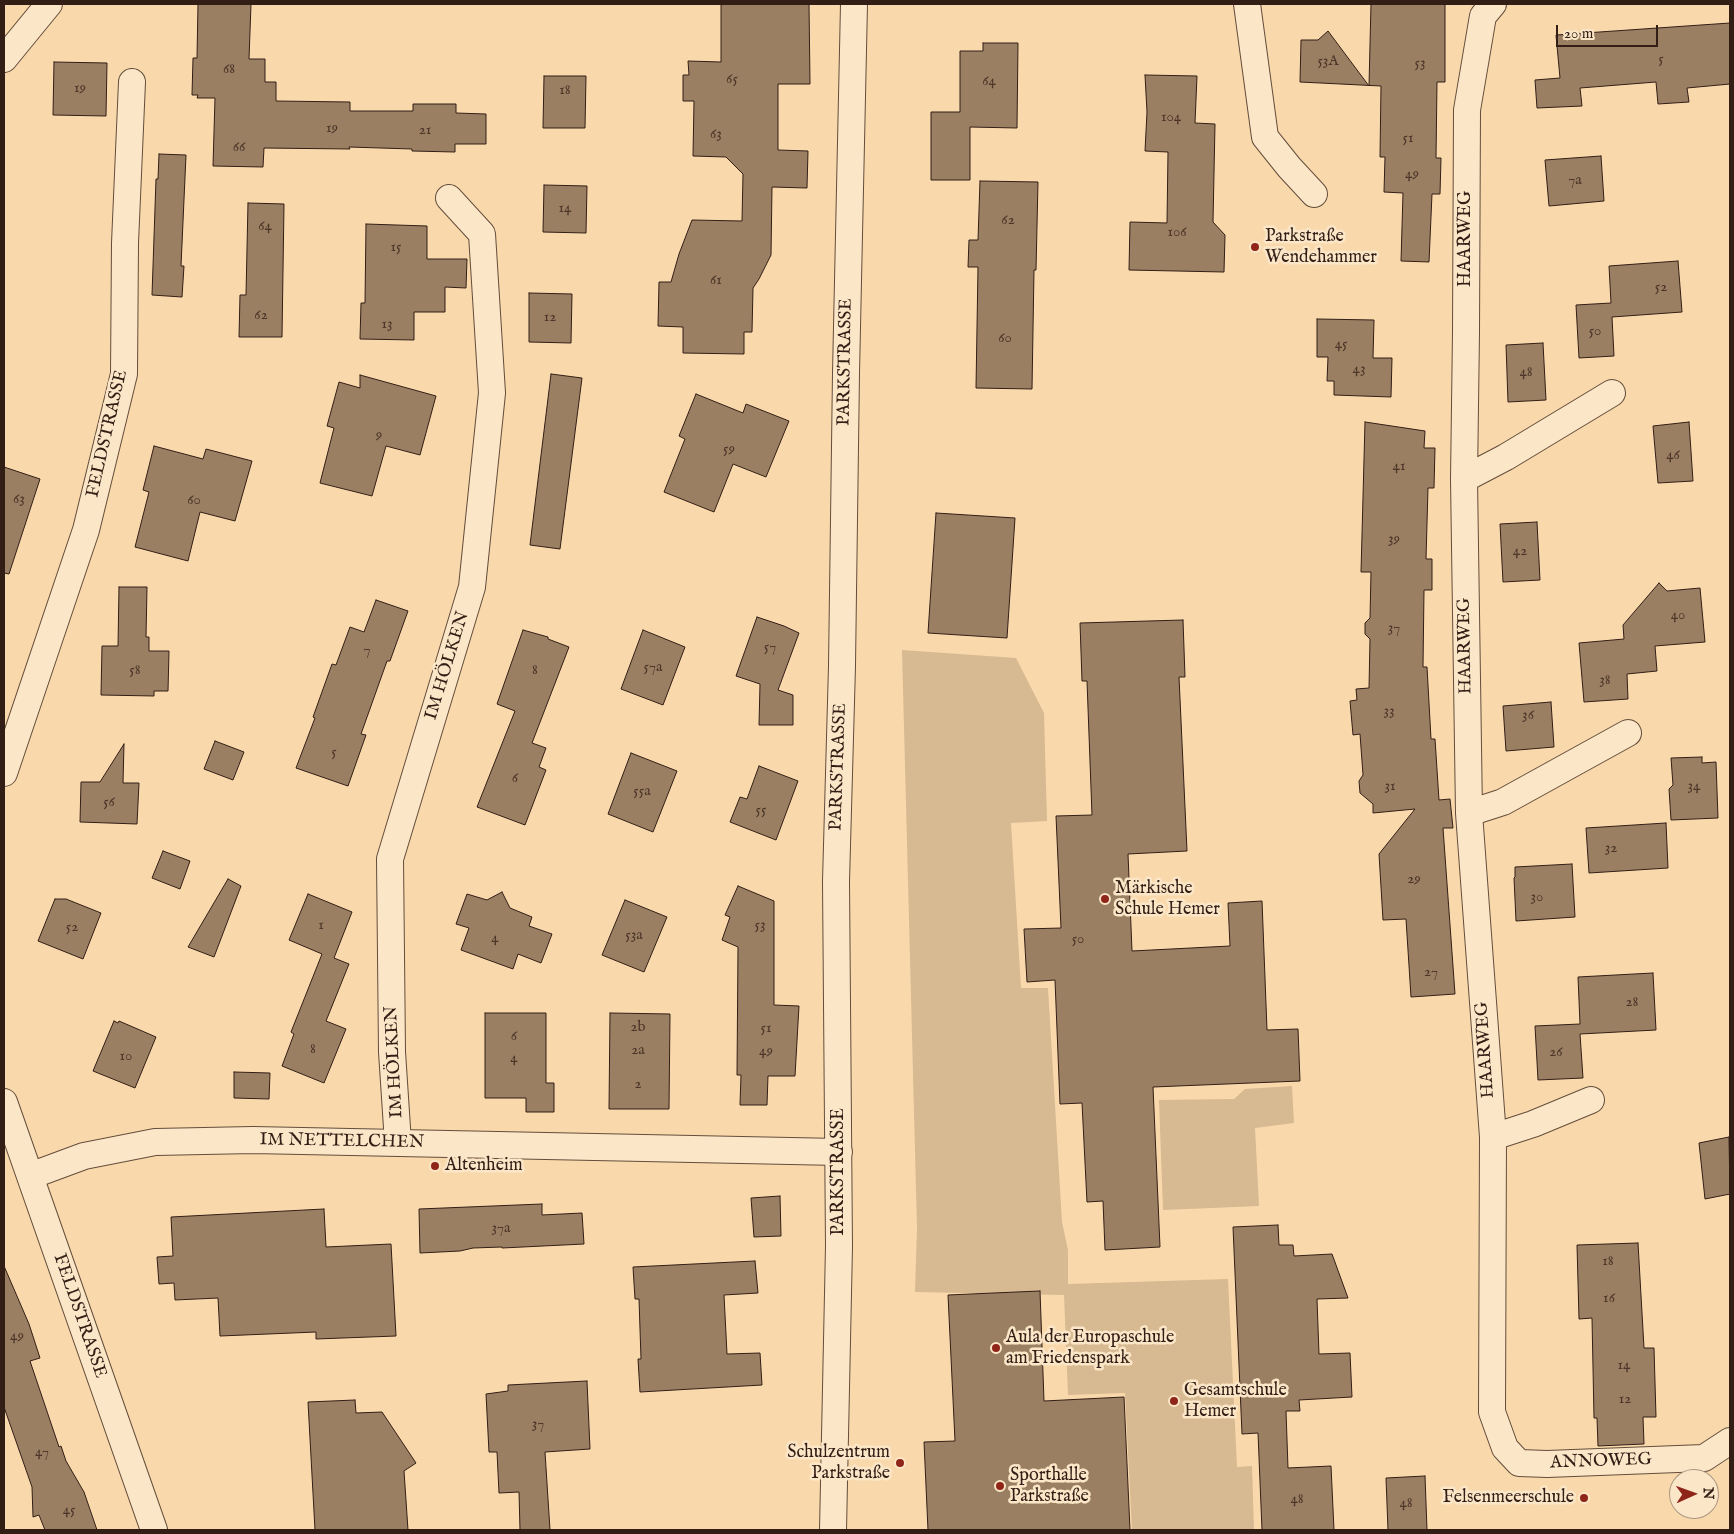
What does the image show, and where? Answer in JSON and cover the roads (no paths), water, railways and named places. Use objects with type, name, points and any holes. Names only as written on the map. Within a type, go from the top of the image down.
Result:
[{"type":"street","points":[[4,59],[49,4]]},
{"type":"street","name":"PARKSTRASSE","points":[[833,1530],[839,1246],[836,881],[854,4]]},
{"type":"street","points":[[1247,4],[1265,137],[1314,194]]},
{"type":"street","name":"HAARWEG","points":[[1493,4],[1483,16],[1466,110],[1464,478],[1469,813],[1493,1138],[1492,1412],[1505,1448]]},
{"type":"street","name":"FELDSTRASSE","points":[[4,773],[86,530],[124,374],[125,243],[132,82]]},
{"type":"street","name":"IM HÖLKEN","points":[[398,1143],[392,1052],[390,859],[472,587],[492,392],[482,234],[449,198]]},
{"type":"street","points":[[1464,478],[1506,457],[1612,393]]},
{"type":"street","points":[[1469,813],[1503,802],[1628,733]]},
{"type":"street","points":[[1493,1138],[1591,1100]]},
{"type":"street","name":"FELDSTRASSE","points":[[4,1102],[154,1530]]},
{"type":"street","name":"IM NETTELCHEN","points":[[30,1176],[84,1156],[155,1142],[253,1140],[839,1152]]},
{"type":"street","name":"ANNOWEG","points":[[1505,1448],[1519,1463],[1547,1464],[1704,1458],[1730,1441]]},
{"type":"place","name":"Parkstraße Wendehammer","points":[[1255,247]]},
{"type":"place","name":"Märkische Schule Hemer","points":[[1105,899]]},
{"type":"place","name":"Altenheim","points":[[435,1166]]},
{"type":"place","name":"Aula der Europaschule am Friedenspark","points":[[996,1348]]},
{"type":"place","name":"Gesamtschule Hemer","points":[[1174,1401]]},
{"type":"place","name":"Schulzentrum Parkstraße","points":[[900,1463]]},
{"type":"place","name":"Sporthalle Parkstraße","points":[[1000,1486]]},
{"type":"place","name":"Felsenmeerschule","points":[[1584,1498]]}]
